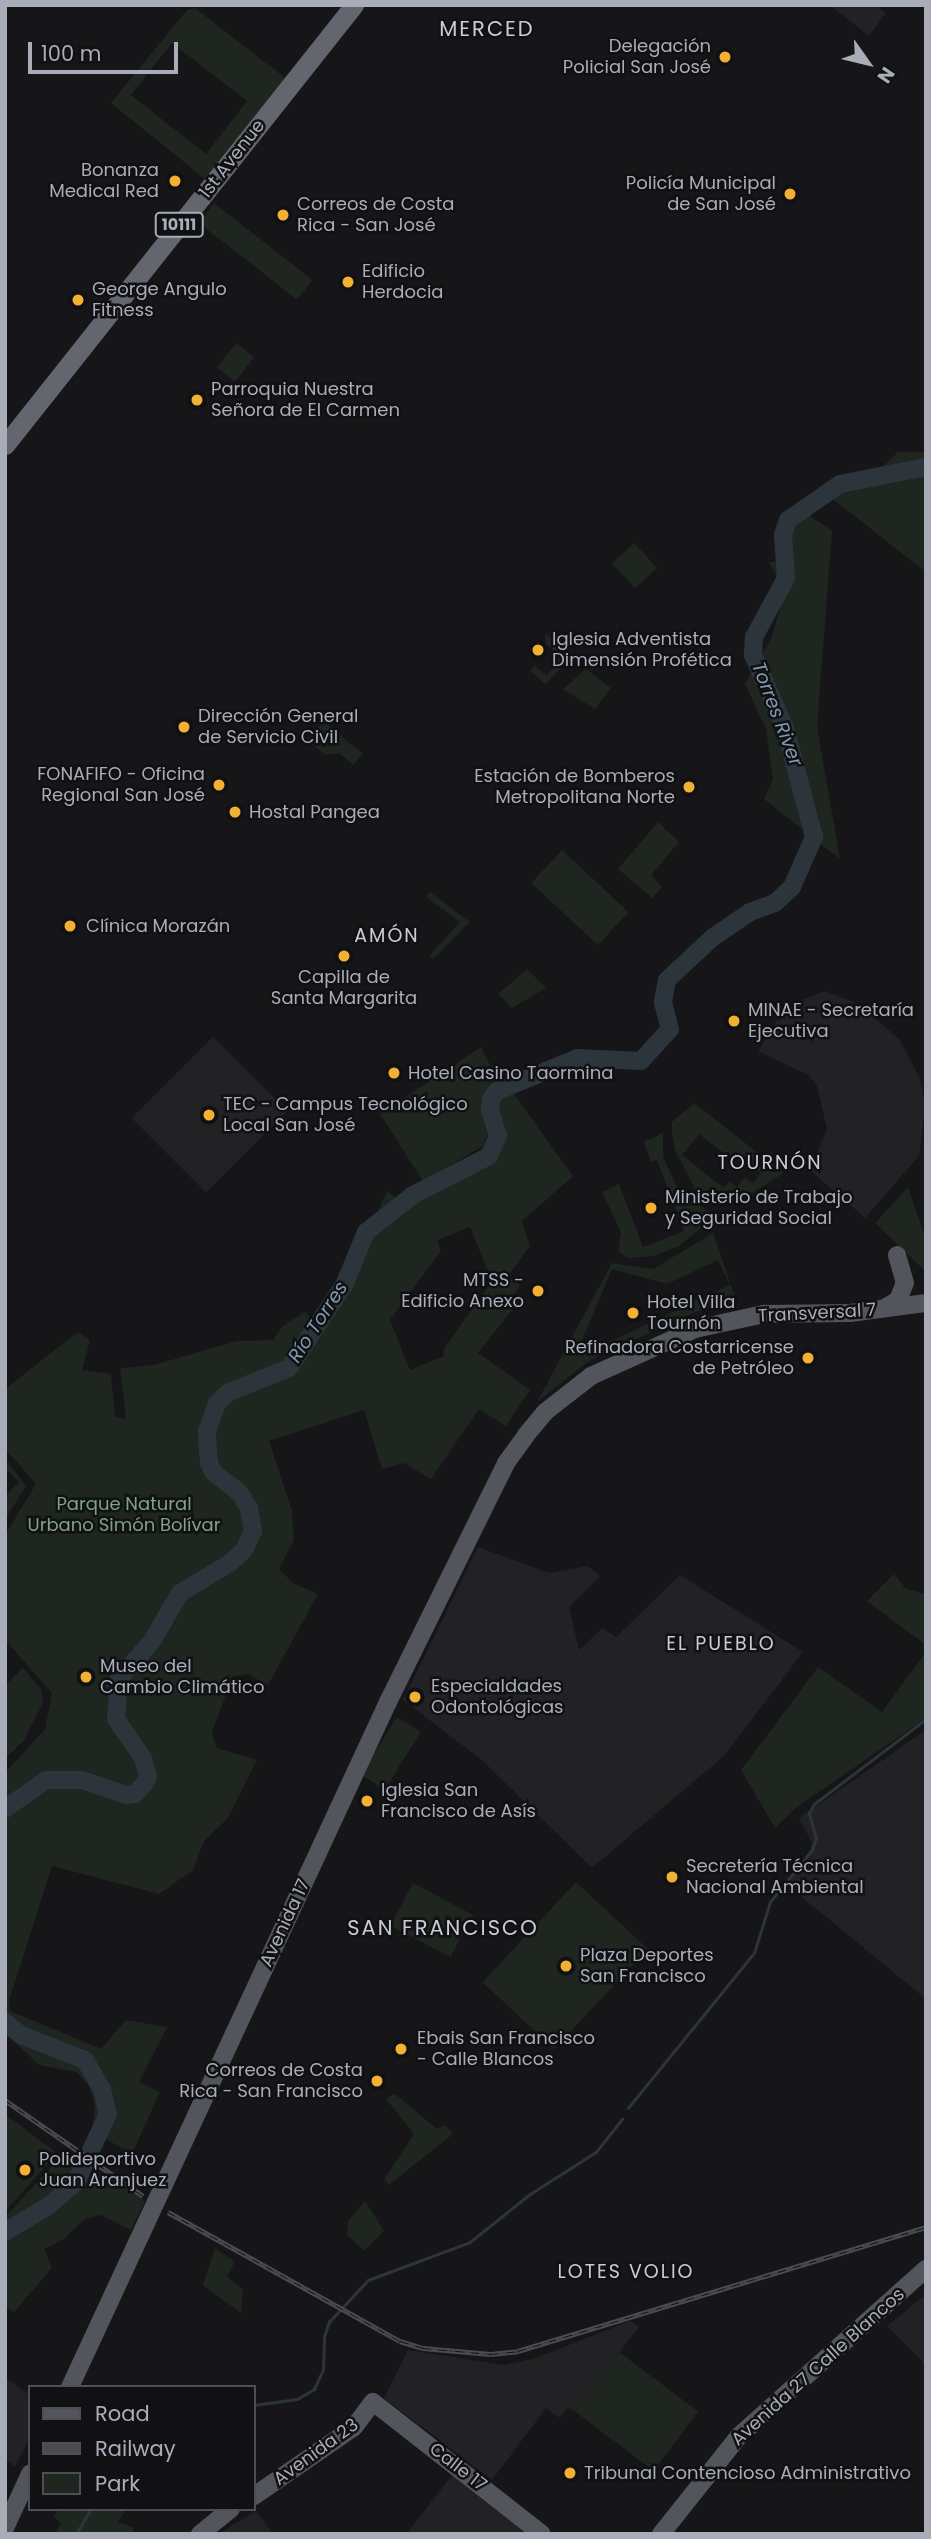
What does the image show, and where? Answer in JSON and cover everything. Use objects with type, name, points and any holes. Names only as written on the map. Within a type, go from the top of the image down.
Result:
[{"type":"highway","name":"1st Avenue","points":[[5,445],[354,5]]},
{"type":"main road","points":[[882,1310],[898,1300],[905,1283],[897,1255]]},
{"type":"main road","name":"Transversal 7","points":[[506,1463],[545,1412],[591,1377],[695,1329],[764,1314],[882,1310],[926,1303]]},
{"type":"main road","name":"Avenida 17","points":[[71,2385],[388,1702],[506,1463]]},
{"type":"main road","name":"Avenida 27 Calle Blancos","points":[[661,2534],[739,2435],[926,2269]]},
{"type":"main road","name":"Avenida 23","points":[[256,2495],[354,2427],[373,2402]]},
{"type":"main road","name":"Calle 17","points":[[373,2402],[542,2534]]},
{"type":"main road","points":[[5,2528],[28,2478]]},
{"type":"main road","points":[[200,2534],[229,2511]]},
{"type":"shaded area","points":[[829,5],[875,5],[886,13],[869,36]]},
{"type":"shaded area","points":[[825,991],[859,1004],[900,1040],[920,1079],[925,1106],[919,1156],[865,1218],[810,1170],[827,1129],[817,1086],[808,1075],[758,1051],[785,1007]]},
{"type":"shaded area","name":"TEC - Campus Tecnológico Local San José","points":[[213,1037],[287,1111],[206,1193],[132,1118]]},
{"type":"shaded area","points":[[478,1547],[549,1573],[588,1566],[600,1576],[569,1607],[579,1650],[602,1628],[616,1637],[680,1575],[803,1652],[725,1755],[592,1868],[482,1760],[403,1700]]},
{"type":"shaded area","points":[[926,1730],[926,1999],[786,1884],[808,1859],[812,1843],[799,1818]]},
{"type":"shaded area","points":[[926,2294],[926,2365],[887,2326]]},
{"type":"shaded area","points":[[630,2321],[639,2327],[574,2411],[568,2407],[560,2418],[546,2408],[492,2480],[384,2398],[408,2350],[504,2365],[536,2358]]},
{"type":"shaded area","points":[[5,2378],[28,2394],[28,2442],[15,2466],[5,2460]]},
{"type":"shaded area","points":[[454,2473],[532,2534],[406,2534]]},
{"type":"shaded area","points":[[256,2511],[273,2534],[220,2534],[231,2526]]},
{"type":"green space","points":[[195,8],[289,81],[210,183],[111,103],[187,10]],"holes":[[[172,43],[247,101],[206,154],[131,95]]]},
{"type":"green space","points":[[214,203],[313,280],[297,300],[199,223]]},
{"type":"green space","points":[[236,343],[254,357],[235,382],[217,367]]},
{"type":"green space","points":[[898,452],[926,452],[926,572],[825,493],[874,475]]},
{"type":"green space","points":[[800,509],[832,531],[817,727],[840,859],[764,799],[773,779],[766,729],[745,684],[772,637],[785,590],[769,563],[784,558],[788,520]]},
{"type":"green space","points":[[634,543],[657,568],[635,588],[612,563]]},
{"type":"green space","points":[[545,633],[574,655],[545,684],[530,671],[534,666],[547,675],[561,656],[546,644]]},
{"type":"green space","points":[[586,669],[611,688],[595,709],[563,689]]},
{"type":"green space","points":[[324,722],[363,754],[353,765],[339,753],[326,755],[306,740]]},
{"type":"green space","points":[[658,822],[679,842],[651,875],[662,887],[652,898],[618,869]]},
{"type":"green space","points":[[562,850],[629,912],[598,945],[531,883]]},
{"type":"green space","points":[[430,892],[470,922],[433,959],[429,956],[460,922],[426,897]]},
{"type":"green space","points":[[527,969],[546,988],[512,1008],[498,994]]},
{"type":"green space","points":[[481,1047],[490,1065],[482,1072],[486,1077],[498,1076],[503,1083],[488,1091],[485,1110],[491,1127],[483,1146],[423,1181],[380,1114]]},
{"type":"green space","name":"Parque Natural Urbano Simón Bolívar","points":[[511,1090],[573,1176],[522,1221],[530,1246],[507,1277],[520,1285],[514,1295],[520,1300],[478,1353],[530,1390],[506,1426],[479,1409],[431,1479],[404,1463],[382,1469],[364,1410],[269,1441],[292,1511],[294,1540],[279,1569],[293,1583],[318,1594],[268,1685],[248,1674],[233,1676],[212,1732],[216,1748],[257,1760],[228,1818],[204,1841],[193,1870],[159,1894],[52,1866],[9,2001],[10,2011],[101,2049],[126,2020],[167,2027],[139,2082],[160,2092],[132,2154],[92,2131],[95,2105],[88,2084],[76,2072],[39,2065],[5,2033],[5,1773],[45,1729],[52,1693],[5,1640],[5,1535],[36,1484],[5,1449],[5,1389],[78,1332],[90,1340],[82,1370],[111,1374],[115,1417],[126,1419],[120,1368],[154,1365],[237,1341],[273,1340],[283,1326],[305,1312],[312,1320],[287,1362],[223,1390],[289,1368],[345,1283],[387,1191],[402,1202],[489,1156],[498,1136],[493,1102]],"holes":[[[470,1227],[492,1281],[443,1350],[444,1356],[410,1370],[390,1320],[441,1251],[437,1240]]]},
{"type":"green space","points":[[694,1103],[784,1173],[734,1204],[708,1201],[697,1193],[675,1150],[672,1122]],"holes":[[[699,1134],[729,1157],[734,1151],[761,1173],[753,1183],[745,1177],[737,1187],[730,1182],[724,1188],[682,1155]]]},
{"type":"green space","points":[[663,1133],[663,1157],[680,1193],[716,1216],[679,1246],[654,1256],[627,1258],[618,1251],[621,1232],[602,1192],[619,1184],[643,1247],[684,1231],[657,1160],[651,1162],[644,1142]]},
{"type":"green space","points":[[908,1187],[926,1240],[926,1272],[875,1223]]},
{"type":"green space","points":[[713,1233],[736,1300],[693,1313],[589,1361],[537,1402],[612,1263],[653,1269]],"holes":[[[718,1260],[730,1285],[588,1352],[582,1340],[612,1269],[667,1284]]]},
{"type":"green space","points":[[7,1461],[26,1486],[5,1519],[5,1496],[19,1482],[5,1468]]},
{"type":"green space","points":[[894,1574],[906,1589],[926,1594],[926,1645],[867,1601]]},
{"type":"green space","points":[[926,1652],[926,1718],[797,1807],[775,1828],[741,1770],[818,1667],[882,1712]]},
{"type":"green space","points":[[23,1668],[41,1689],[43,1703],[24,1740],[5,1759],[5,1685]]},
{"type":"green space","points":[[397,1717],[421,1732],[385,1790],[361,1775]]},
{"type":"green space","name":"Plaza Deportes San Francisco","points":[[576,1882],[648,1949],[554,2049],[483,1982]]},
{"type":"green space","points":[[413,1883],[473,1915],[451,1957],[390,1925]]},
{"type":"green space","points":[[395,2094],[437,2129],[445,2125],[453,2134],[389,2185],[384,2179],[414,2134],[386,2099]]},
{"type":"green space","name":"Polideportivo Juan Aranjuez","points":[[5,2114],[57,2153],[5,2212]]},
{"type":"green space","points":[[60,2157],[86,2176],[92,2167],[145,2201],[131,2230],[101,2215],[85,2219],[64,2239],[44,2249],[52,2268],[14,2312],[5,2306],[5,2217]]},
{"type":"green space","points":[[365,2201],[384,2231],[364,2251],[347,2235],[348,2221]]},
{"type":"green space","points":[[215,2248],[235,2262],[227,2276],[243,2290],[241,2313],[203,2285]]},
{"type":"green space","points":[[619,2352],[698,2412],[654,2471],[574,2411]]},
{"type":"green space","points":[[58,2511],[125,2511],[118,2522],[134,2528],[131,2534],[55,2534],[61,2523],[53,2516]]},
{"type":"waterway","name":"Río Torres","points":[[5,1809],[46,1780],[82,1780],[126,1795],[135,1794],[144,1784],[148,1776],[143,1758],[116,1719],[119,1679],[152,1641],[180,1593],[230,1563],[244,1550],[253,1531],[249,1508],[239,1492],[214,1473],[209,1463],[207,1431],[217,1403],[229,1392],[289,1368],[345,1283],[366,1232],[413,1195],[489,1156],[498,1136],[490,1109],[491,1099],[497,1091],[578,1058],[641,1061],[670,1029],[663,1002],[667,980],[712,938],[750,912],[775,903],[792,887],[814,837],[785,728],[753,655],[754,637],[786,578],[783,535],[788,520],[840,484],[926,467]]},
{"type":"waterway","points":[[628,2108],[754,1953],[770,1902],[812,1850],[816,1838],[809,1813],[814,1804],[926,1719]]},
{"type":"waterway","name":"Río Torres","points":[[5,2022],[21,2035],[85,2060],[102,2089],[108,2114],[76,2182],[50,2205],[5,2232]]},
{"type":"waterway","points":[[256,2405],[297,2399],[314,2389],[323,2370],[324,2337],[329,2322],[368,2280],[470,2242],[530,2194],[596,2152],[622,2119]]},
{"type":"waterway","points":[[76,2534],[90,2511]]},
{"type":"railway","points":[[5,2100],[143,2196]]},
{"type":"railway","points":[[168,2212],[400,2341],[423,2348],[491,2354],[518,2351],[926,2227]]},
{"type":"place","name":"Delegación Policial San José","points":[[725,57]]},
{"type":"place","name":"Bonanza Medical Red","points":[[175,181]]},
{"type":"place","name":"Policía Municipal de San José","points":[[790,194]]},
{"type":"place","name":"Correos de Costa Rica - San José","points":[[283,215]]},
{"type":"place","name":"Edificio Herdocia","points":[[348,282]]},
{"type":"place","name":"George Angulo Fitness","points":[[78,300]]},
{"type":"place","name":"Parroquia Nuestra Señora de El Carmen","points":[[197,400]]},
{"type":"place","name":"Iglesia Adventista Dimensión Profética","points":[[538,650]]},
{"type":"place","name":"Dirección General de Servicio Civil","points":[[184,727]]},
{"type":"place","name":"FONAFIFO - Oficina Regional San José","points":[[219,785]]},
{"type":"place","name":"Estación de Bomberos Metropolitana Norte","points":[[689,787]]},
{"type":"place","name":"Hostal Pangea","points":[[235,812]]},
{"type":"place","name":"Clínica Morazán","points":[[70,926]]},
{"type":"place","name":"Capilla de Santa Margarita","points":[[344,956]]},
{"type":"place","name":"MINAE - Secretaría Ejecutiva","points":[[734,1021]]},
{"type":"place","name":"Hotel Casino Taormina","points":[[394,1073]]},
{"type":"place","name":"TEC - Campus Tecnológico Local San José","points":[[209,1115]]},
{"type":"place","name":"Ministerio de Trabajo y Seguridad Social","points":[[651,1208]]},
{"type":"place","name":"MTSS - Edificio Anexo","points":[[538,1291]]},
{"type":"place","name":"Hotel Villa Tournón","points":[[633,1313]]},
{"type":"place","name":"Refinadora Costarricense de Petróleo","points":[[808,1358]]},
{"type":"place","name":"Museo del Cambio Climático","points":[[86,1677]]},
{"type":"place","name":"Especialdades Odontológicas","points":[[415,1697]]},
{"type":"place","name":"Iglesia San Francisco de Asís","points":[[367,1801]]},
{"type":"place","name":"Secretería Técnica Nacional Ambiental","points":[[672,1877]]},
{"type":"place","name":"Plaza Deportes San Francisco","points":[[566,1966]]},
{"type":"place","name":"Ebais San Francisco - Calle Blancos","points":[[401,2049]]},
{"type":"place","name":"Correos de Costa Rica - San Francisco","points":[[377,2081]]},
{"type":"place","name":"Polideportivo Juan Aranjuez","points":[[25,2170]]},
{"type":"place","name":"Tribunal Contencioso Administrativo","points":[[570,2473]]},
{"type":"district","name":"MERCED","points":[[487,29]]},
{"type":"district","name":"AMÓN","points":[[387,936]]},
{"type":"district","name":"TOURNÓN","points":[[770,1163]]},
{"type":"district","name":"EL PUEBLO","points":[[721,1644]]},
{"type":"district","name":"SAN FRANCISCO","points":[[443,1928]]},
{"type":"district","name":"LOTES VOLIO","points":[[626,2272]]},
{"type":"water label","name":"Torres River","points":[[777,714]]}]
